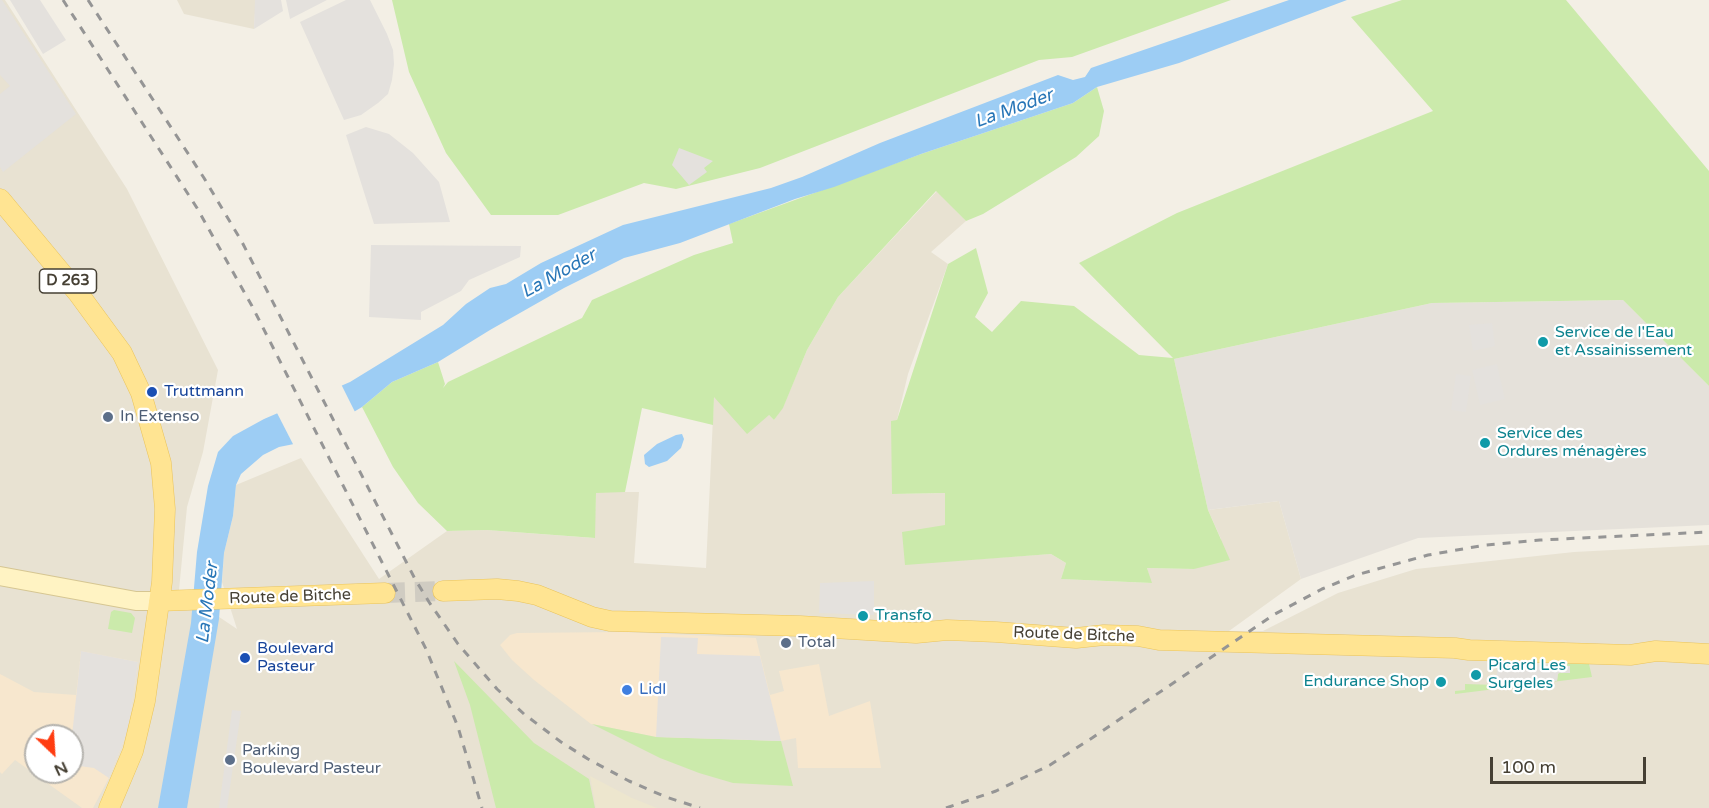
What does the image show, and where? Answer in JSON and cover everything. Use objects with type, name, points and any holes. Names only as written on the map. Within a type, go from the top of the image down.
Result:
[{"type":"main road","name":"D 263","points":[[0,199],[103,326],[130,369],[141,393],[158,449],[164,488],[162,580],[159,602]]},
{"type":"main road","name":"Route de Bitche","points":[[443,591],[497,589],[518,591],[537,595],[592,617],[610,621],[822,627],[886,632],[996,632],[1076,638],[1104,635],[1138,636],[1170,640],[1630,655],[1656,651],[1709,654]]},
{"type":"main road","name":"Route de Bitche","points":[[159,602],[385,593]]},
{"type":"main road","points":[[109,808],[133,751],[142,722],[159,602]]},
{"type":"street","points":[[0,576],[136,601],[159,602]]},
{"type":"shaded area","points":[[0,0],[5,0],[127,189],[218,370],[203,452],[187,507],[179,590],[237,629],[222,582],[224,553],[233,516],[236,485],[301,458],[379,579],[447,531],[487,530],[594,538],[596,492],[639,492],[634,563],[706,568],[714,396],[769,415],[774,420],[783,407],[807,350],[838,297],[937,191],[966,221],[931,252],[948,264],[908,374],[897,420],[893,494],[946,493],[945,526],[905,564],[1051,554],[1066,563],[1061,579],[1151,583],[1147,568],[1194,569],[1221,539],[1208,510],[1279,501],[1301,579],[1229,631],[1263,631],[1338,593],[1416,569],[1574,552],[1709,545],[1709,808],[0,808]]},
{"type":"shaded area","points":[[0,0],[76,114],[3,172],[0,167],[0,94],[10,86],[0,75]]},
{"type":"shaded area","points":[[10,0],[40,0],[66,40],[43,54]]},
{"type":"shaded area","points":[[177,0],[256,0],[254,29],[184,14]]},
{"type":"shaded area","points":[[255,0],[281,0],[283,11],[254,29]]},
{"type":"shaded area","points":[[286,0],[327,0],[290,19]]},
{"type":"shaded area","points":[[346,0],[370,0],[393,50],[394,64],[388,94],[361,115],[344,120],[300,22]]},
{"type":"shaded area","points":[[366,127],[389,134],[413,153],[439,182],[450,222],[374,224],[346,135]]},
{"type":"shaded area","points":[[679,148],[713,161],[704,168],[707,172],[689,185],[672,165]]},
{"type":"shaded area","points":[[371,245],[521,246],[520,257],[469,280],[461,291],[421,312],[421,320],[369,317]]},
{"type":"shaded area","points":[[1623,300],[1709,386],[1709,525],[1418,538],[1301,579],[1279,501],[1208,510],[1174,359],[1432,303]]},
{"type":"shaded area","points":[[1492,323],[1495,346],[1473,351],[1469,325]]},
{"type":"shaded area","points":[[1497,364],[1505,399],[1480,405],[1472,370]]},
{"type":"shaded area","points":[[1456,374],[1471,376],[1466,412],[1451,410]]},
{"type":"shaded area","points":[[874,581],[874,615],[819,613],[820,583]]},
{"type":"shaded area","points":[[623,632],[756,638],[770,695],[784,691],[779,671],[819,664],[829,716],[870,701],[881,768],[798,768],[796,738],[781,741],[656,737],[591,724],[534,680],[512,660],[500,645],[510,635],[517,633]]},
{"type":"shaded area","points":[[661,637],[698,638],[697,654],[760,656],[781,741],[656,737]]},
{"type":"shaded area","points":[[81,651],[138,662],[128,730],[109,778],[93,808],[82,808],[48,784],[84,784],[84,724],[24,724],[24,766],[15,760],[2,774],[0,772],[0,674],[34,692],[76,695]]},
{"type":"shaded area","points":[[81,651],[138,662],[128,730],[109,778],[94,768],[84,767],[84,724],[73,724]]},
{"type":"shaded area","points":[[1497,664],[1570,666],[1570,673],[1558,673],[1557,681],[1497,681]]},
{"type":"shaded area","name":"Parking Boulevard Pasteur","points":[[232,710],[241,711],[227,808],[219,808]]},
{"type":"shaded area","points":[[590,776],[632,798],[657,808],[596,808]]},
{"type":"green space","points":[[392,0],[1231,0],[1072,57],[1039,60],[760,168],[676,189],[644,183],[558,215],[491,215],[446,153],[409,72]]},
{"type":"green space","points":[[1402,0],[1566,0],[1709,171],[1709,386],[1623,300],[1432,303],[1174,359],[1208,510],[1230,560],[1194,569],[1147,568],[1152,583],[1061,579],[1066,563],[1051,554],[905,565],[902,532],[945,525],[945,493],[892,494],[891,421],[897,420],[948,264],[976,248],[988,293],[975,317],[992,332],[1021,301],[1074,306],[1139,355],[1173,358],[1079,263],[1177,213],[1433,111],[1351,17]]},
{"type":"green space","points":[[1097,87],[1104,111],[1099,136],[1076,157],[983,214],[966,221],[936,191],[838,297],[807,350],[783,408],[774,420],[769,415],[747,434],[714,397],[713,425],[642,408],[625,492],[596,493],[595,538],[487,530],[447,531],[418,503],[393,467],[362,407],[392,382],[438,362],[445,384],[443,388],[448,382],[582,318],[592,300],[694,255],[733,243],[729,224],[921,154],[1073,103]]},
{"type":"green space","points":[[114,610],[131,613],[135,618],[132,633],[108,629],[111,612]]},
{"type":"green space","points":[[454,661],[534,743],[589,779],[595,808],[496,808],[470,705]]},
{"type":"green space","points":[[1553,663],[1589,664],[1592,677],[1455,694],[1455,691],[1465,690],[1465,684],[1496,685],[1497,681],[1557,681],[1558,674],[1570,666]]},
{"type":"green space","points":[[592,724],[656,737],[781,741],[793,786],[733,783],[699,773],[660,758]]},
{"type":"water","name":"La Moder","points":[[1289,0],[1347,0],[1179,63],[1097,87],[1073,103],[921,154],[680,243],[624,258],[564,288],[438,362],[392,382],[362,407],[304,442],[279,447],[263,455],[241,474],[236,485],[233,516],[224,553],[219,619],[187,808],[158,808],[191,623],[197,552],[208,486],[218,452],[233,436],[264,419],[350,382],[443,325],[466,304],[490,288],[506,284],[541,263],[623,225],[771,188],[880,143],[1058,75],[1073,80],[1085,77],[1091,68]]},
{"type":"water","points":[[682,434],[684,439],[681,448],[667,461],[649,467],[645,464],[644,455],[657,444]]},
{"type":"pier","points":[[340,382],[356,414],[295,448],[276,411]]},
{"type":"tunnel","points":[[385,593],[443,591]]},
{"type":"railway","points":[[63,0],[197,208],[252,306],[426,649],[458,727],[482,808]]},
{"type":"railway","points":[[88,0],[204,178],[242,242],[415,579],[458,644],[497,689],[524,714],[561,742],[629,781],[666,797],[700,808]]},
{"type":"railway","points":[[946,808],[996,791],[1050,765],[1275,614],[1322,589],[1356,575],[1428,555],[1486,545],[1540,540],[1709,532]]},
{"type":"place","name":"Service de l'Eau et Assainissement","points":[[1543,342]]},
{"type":"place","name":"Truttmann","points":[[152,392]]},
{"type":"place","name":"In Extenso","points":[[108,417]]},
{"type":"place","name":"Service des Ordures ménagères","points":[[1485,443]]},
{"type":"place","name":"Transfo","points":[[863,616]]},
{"type":"place","name":"Total","points":[[786,643]]},
{"type":"place","name":"Boulevard Pasteur","points":[[245,658]]},
{"type":"place","name":"Picard Les Surgeles","points":[[1476,675]]},
{"type":"place","name":"Endurance Shop","points":[[1441,682]]},
{"type":"place","name":"Lidl","points":[[627,690]]},
{"type":"place","name":"Parking Boulevard Pasteur","points":[[230,760]]}]
